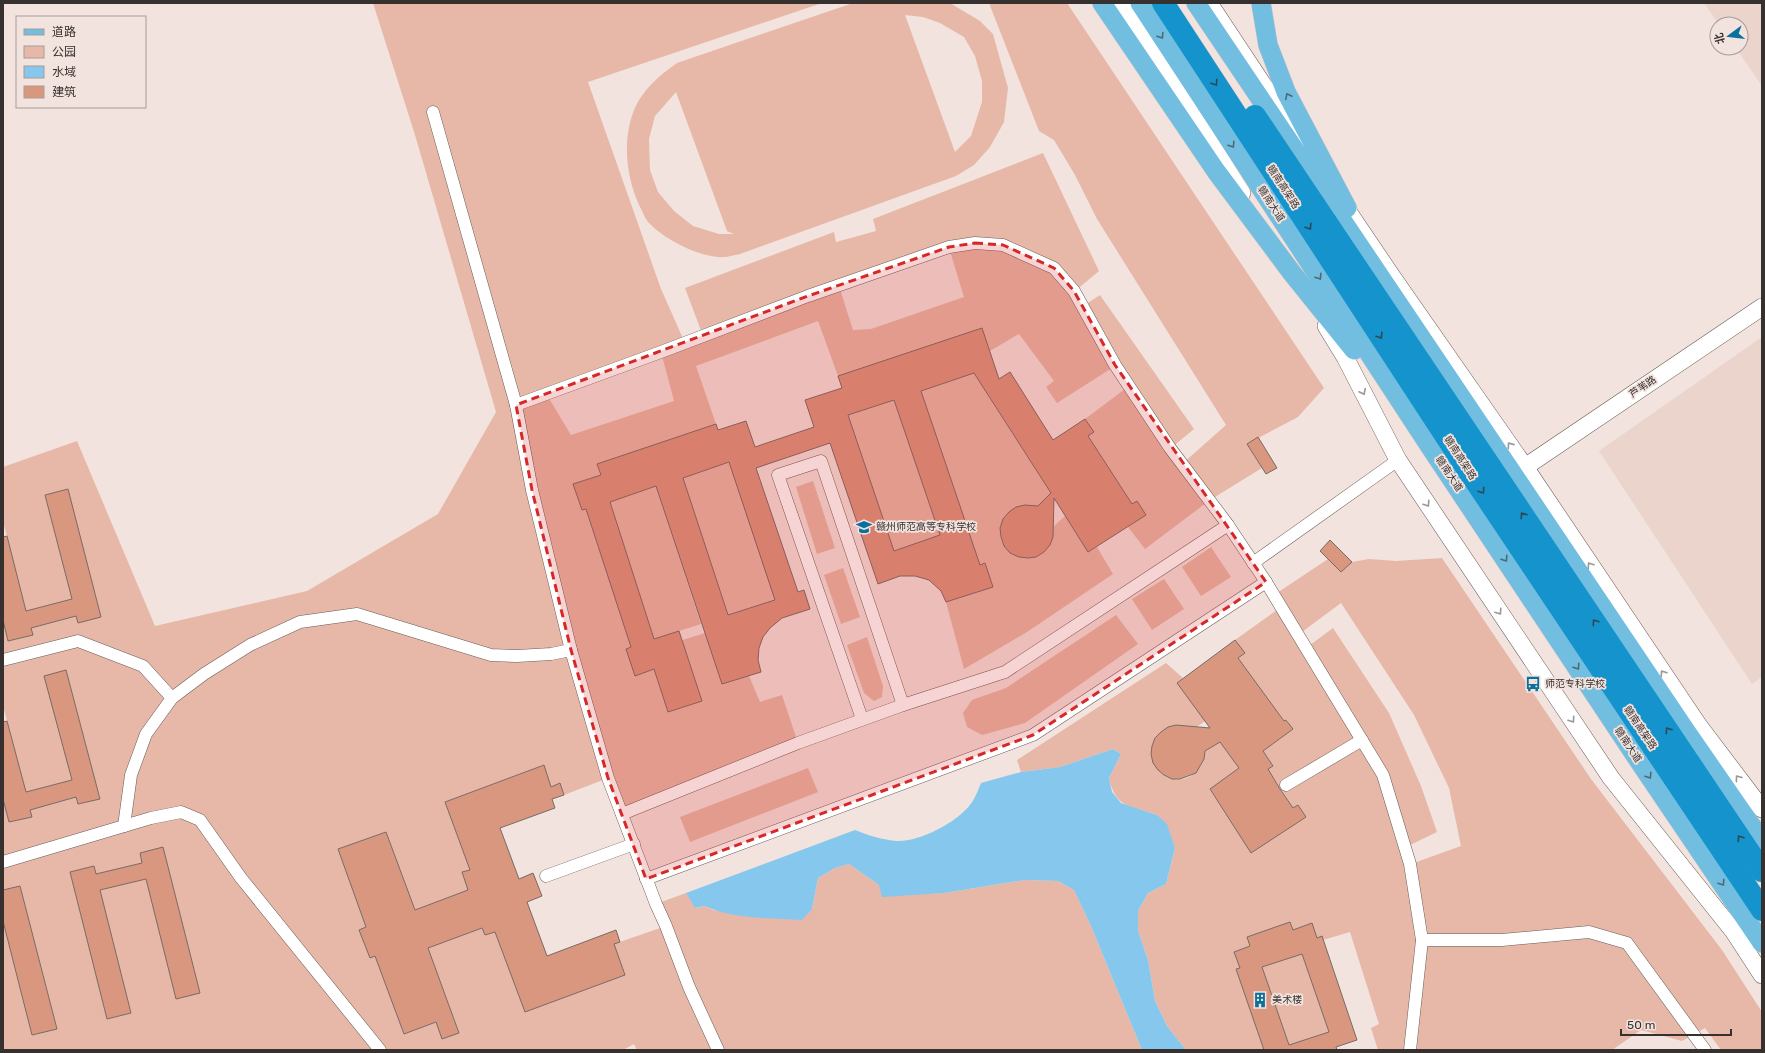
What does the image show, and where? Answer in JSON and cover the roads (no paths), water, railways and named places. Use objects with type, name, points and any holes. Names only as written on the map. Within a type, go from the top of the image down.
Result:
[{"type":"highway","name":"赣南高架路","points":[[1163,3],[1456,452],[1762,910]]},
{"type":"highway","name":"赣南高架路","points":[[1180,3],[1762,870]]},
{"type":"main road","points":[[1102,3],[1150,77],[1216,171],[1292,273],[1429,445]]},
{"type":"main road","name":"赣南大道","points":[[1140,3],[1429,445],[1762,943]]},
{"type":"main road","points":[[1196,3],[1384,280],[1686,731],[1762,841]]},
{"type":"main road","points":[[1261,3],[1268,44],[1286,92],[1384,280]]},
{"type":"street","points":[[1093,3],[1248,230],[1329,331]]},
{"type":"street","points":[[1121,3],[1158,59],[1345,357],[1398,460],[1611,778],[1734,932],[1762,975]]},
{"type":"street","points":[[1209,3],[1352,218],[1525,467],[1698,726],[1762,809]]},
{"type":"street","points":[[433,112],[516,405],[532,490],[571,650],[606,773],[646,879],[689,986],[718,1050]]},
{"type":"street","points":[[516,405],[808,296],[949,247],[975,243],[1002,245],[1054,268],[1074,291],[1115,366],[1170,448],[1228,525],[1266,582],[1383,775],[1406,847],[1416,895],[1422,940],[1410,1050]]},
{"type":"street","name":"芦苇路","points":[[1525,467],[1762,307]]},
{"type":"street","points":[[1253,563],[1398,460]]},
{"type":"street","points":[[862,719],[778,475],[821,461],[903,705]]},
{"type":"street","points":[[622,814],[798,743],[862,719],[1004,672],[1228,525]]},
{"type":"street","points":[[646,879],[1033,736],[1266,582]]},
{"type":"street","points":[[124,826],[131,775],[146,734],[172,698],[204,674],[250,645],[300,622],[357,614],[492,655],[517,656],[551,654],[571,650]]},
{"type":"street","points":[[3,660],[78,641],[143,666],[172,698]]},
{"type":"street","points":[[1286,785],[1362,740]]},
{"type":"street","points":[[3,862],[151,818],[181,812],[200,820],[241,878],[380,1050]]},
{"type":"street","points":[[546,876],[634,844]]},
{"type":"street","points":[[1422,940],[1502,940],[1589,932],[1627,943],[1705,1050]]},
{"type":"water","points":[[1113,749],[1121,754],[1109,778],[1112,792],[1121,803],[1157,815],[1167,824],[1175,848],[1166,884],[1148,893],[1138,911],[1138,931],[1148,960],[1155,1001],[1167,1026],[1186,1050],[1142,1050],[1091,926],[1074,890],[1058,881],[1025,880],[944,893],[882,897],[879,885],[849,864],[835,868],[818,878],[812,909],[802,920],[739,916],[705,906],[695,908],[686,893],[855,830],[875,837],[897,841],[926,835],[947,825],[964,812],[973,800],[981,783],[1021,772],[1060,767]]},
{"type":"place","name":"赣州师范高等专科学校","points":[[864,527]]},
{"type":"place","name":"师范专科学校","points":[[1533,684]]},
{"type":"place","name":"美术楼","points":[[1260,1000]]}]
